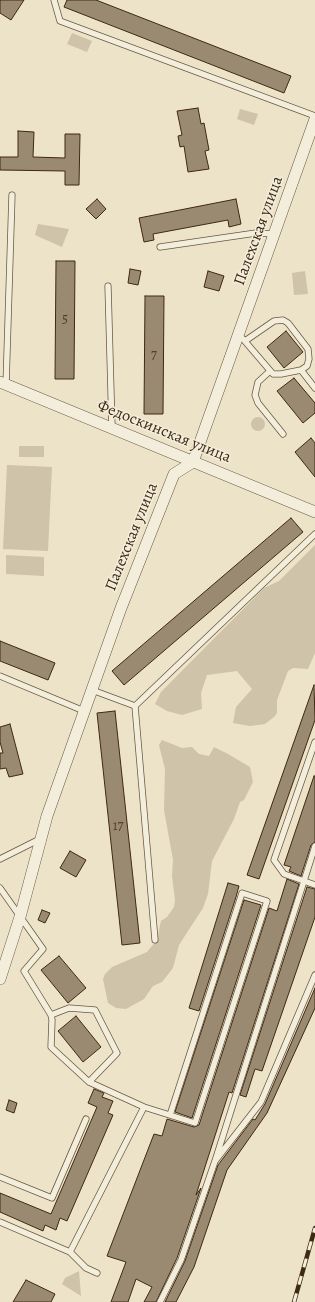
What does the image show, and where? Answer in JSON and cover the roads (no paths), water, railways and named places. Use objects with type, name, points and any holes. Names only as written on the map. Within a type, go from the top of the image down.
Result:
[{"type":"street","name":"Палехская улица","points":[[0,979],[20,917],[47,816],[121,608],[174,474],[193,462],[242,337],[274,234],[315,117]]},
{"type":"street","name":"Федоскинская улица","points":[[3,384],[315,512]]},
{"type":"lane","points":[[54,0],[60,21],[315,117]]},
{"type":"lane","points":[[3,384],[12,195]]},
{"type":"lane","points":[[160,247],[256,232],[274,234]]},
{"type":"lane","points":[[108,286],[112,428]]},
{"type":"lane","points":[[283,320],[288,323],[308,349],[309,359],[307,366],[301,370],[273,374],[242,337],[274,321],[283,320]]},
{"type":"lane","points":[[301,370],[315,388]]},
{"type":"lane","points":[[270,371],[258,382],[255,395],[258,403],[284,434]]},
{"type":"lane","points":[[135,706],[315,534]]},
{"type":"lane","points":[[0,676],[84,711]]},
{"type":"lane","points":[[92,690],[135,706]]},
{"type":"lane","points":[[135,706],[155,940]]},
{"type":"lane","points":[[315,742],[274,860],[284,874],[315,885]]},
{"type":"lane","points":[[0,858],[41,839]]},
{"type":"lane","points":[[160,1302],[181,1260],[215,1161],[315,846]]},
{"type":"lane","points":[[0,888],[43,948],[24,971],[52,1020],[51,1047],[88,1082],[144,1107],[195,1123],[267,901],[242,893],[170,1115]]},
{"type":"lane","points":[[215,1161],[261,1102],[315,975]]},
{"type":"lane","points":[[50,1015],[69,1008],[95,1010],[118,1053],[88,1082]]},
{"type":"lane","points":[[70,1252],[144,1107]]},
{"type":"lane","points":[[0,1177],[52,1198],[86,1119]]},
{"type":"lane","points":[[0,1222],[70,1252],[86,1268],[97,1273]]},
{"type":"railway","points":[[294,1302],[315,1228]]}]
